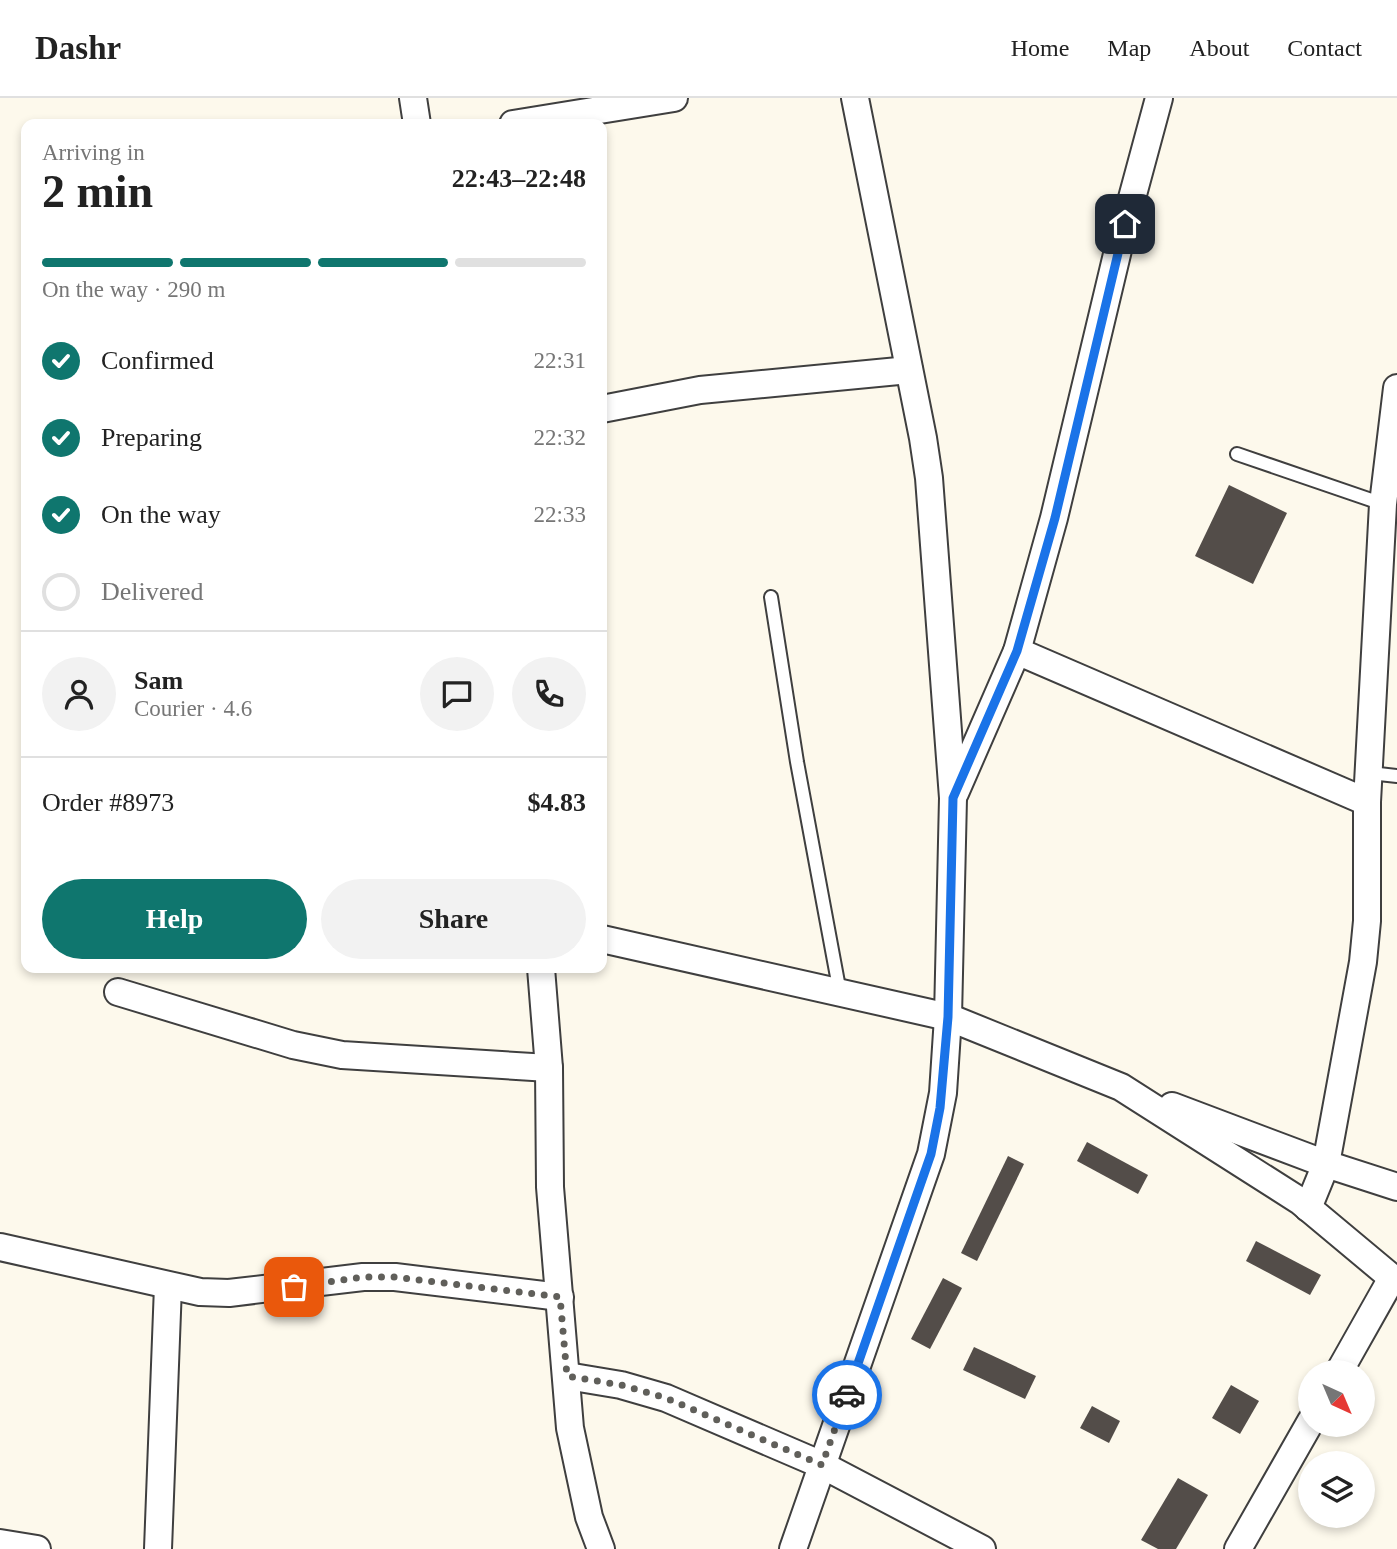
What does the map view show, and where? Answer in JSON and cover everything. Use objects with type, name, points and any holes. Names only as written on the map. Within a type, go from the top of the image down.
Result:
[{"type":"street","points":[[413,98],[416,119]]},
{"type":"street","points":[[544,119],[674,98]]},
{"type":"street","points":[[793,1549],[931,1154],[943,1093],[948,1017],[953,798],[929,478],[855,98]]},
{"type":"street","points":[[953,798],[1017,651],[1055,518],[1118,250],[1159,98]]},
{"type":"street","points":[[607,408],[700,390],[909,370]]},
{"type":"street","points":[[1308,1208],[1326,1164],[1363,962],[1367,921],[1367,802],[1383,504],[1397,388]]},
{"type":"street","points":[[1017,651],[1367,802]]},
{"type":"street","points":[[607,940],[948,1017],[1121,1087],[1326,1164],[1397,1187]]},
{"type":"street","points":[[541,973],[549,1068],[550,1187],[570,1428],[589,1517],[601,1549]]},
{"type":"street","points":[[118,992],[293,1045],[342,1055],[549,1068]]},
{"type":"street","points":[[1121,1087],[1308,1208],[1394,1280],[1346,1360]]},
{"type":"street","points":[[0,1247],[200,1292],[229,1293],[363,1277],[395,1277],[560,1297]]},
{"type":"street","points":[[158,1549],[168,1286]]},
{"type":"street","points":[[567,1376],[621,1385],[666,1398],[822,1465],[982,1549]]},
{"type":"street","points":[[1238,1549],[1302,1437]]},
{"type":"street","points":[[0,1543],[37,1549]]},
{"type":"lane","points":[[1237,454],[1383,504]]},
{"type":"lane","points":[[771,597],[797,762],[839,993]]},
{"type":"lane","points":[[1370,773],[1397,776]]},
{"type":"building","points":[[1229,485],[1287,513],[1253,584],[1195,556]]},
{"type":"building","points":[[1087,1142],[1148,1175],[1138,1194],[1077,1161]]},
{"type":"building","points":[[1008,1156],[1024,1164],[977,1261],[961,1253]]},
{"type":"building","points":[[1256,1241],[1321,1275],[1310,1295],[1246,1261]]},
{"type":"building","points":[[943,1278],[962,1288],[930,1349],[911,1339]]},
{"type":"building","points":[[974,1347],[1036,1376],[1025,1399],[963,1370]]},
{"type":"building","points":[[1231,1385],[1259,1401],[1240,1434],[1212,1418]]},
{"type":"building","points":[[1092,1406],[1120,1421],[1109,1443],[1080,1428]]},
{"type":"building","points":[[1178,1478],[1208,1495],[1176,1549],[1158,1549],[1141,1540]]},
{"type":"way so far","points":[[294,1287],[363,1277],[395,1277],[560,1297],[567,1376],[621,1385],[666,1398],[822,1465],[847,1395]]},
{"type":"route","points":[[847,1395],[931,1154],[943,1093],[948,1017],[953,798],[1017,651],[1055,518],[1125,224]]}]
